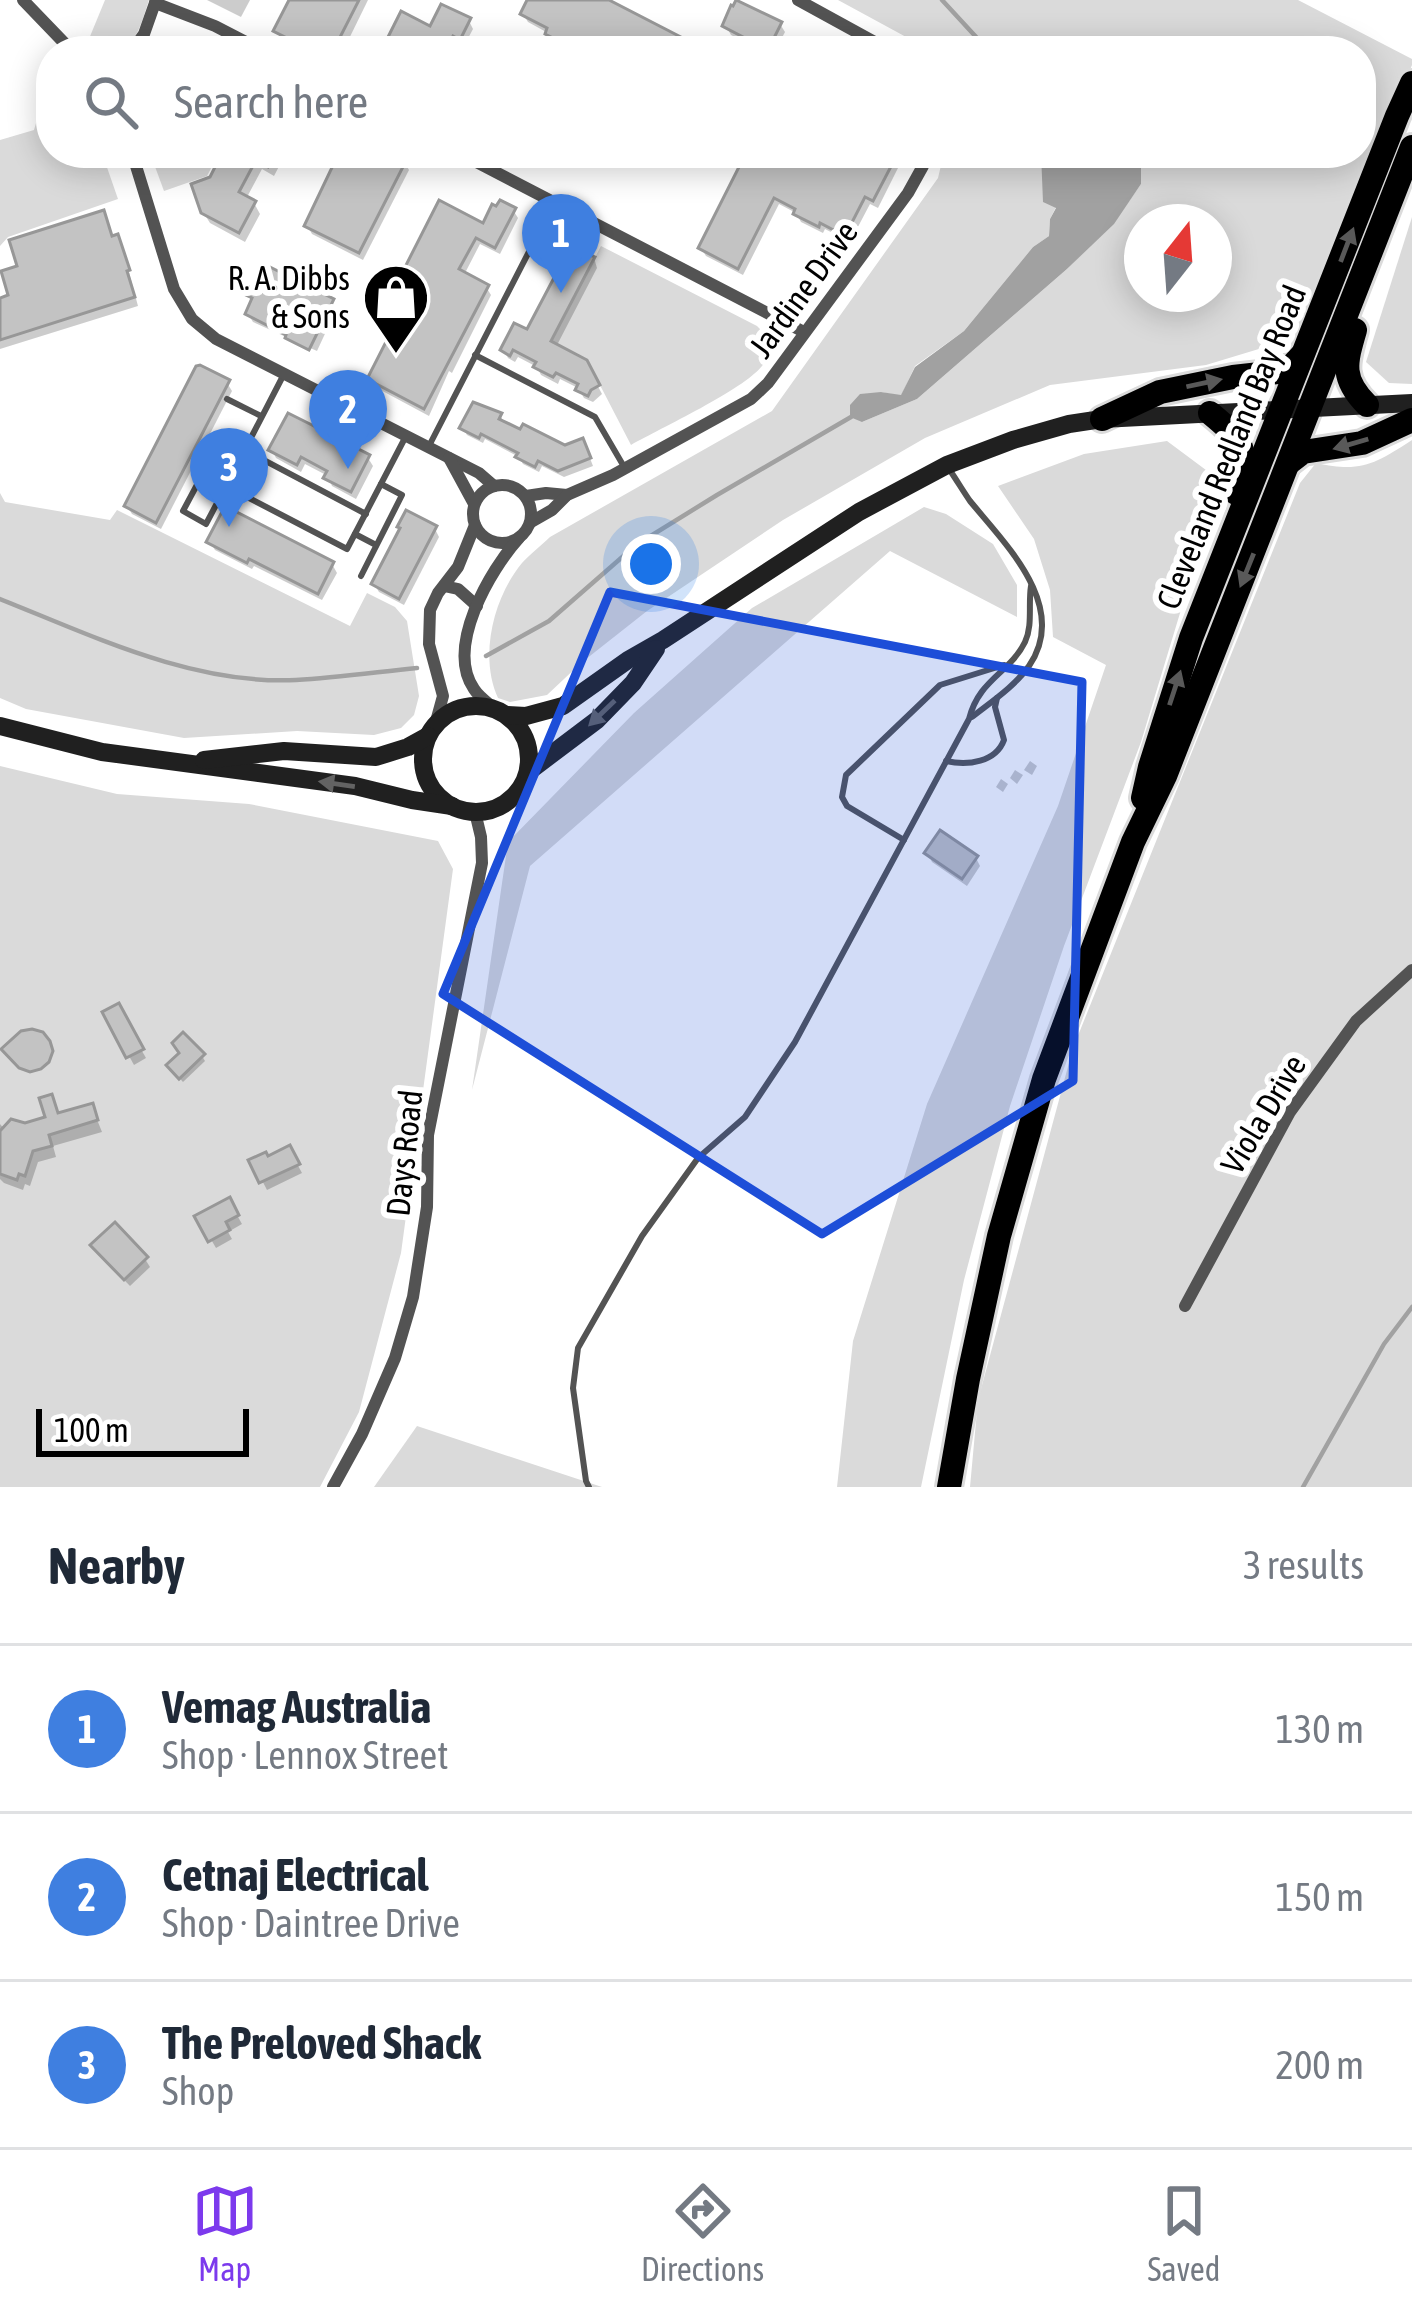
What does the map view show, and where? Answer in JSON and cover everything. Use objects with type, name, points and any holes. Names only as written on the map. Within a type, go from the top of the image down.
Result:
[{"type":"highway","name":"Cleveland Redland Bay Road","points":[[1376,168],[1412,83]]},
{"type":"highway","name":"Cleveland Redland Bay Road","points":[[949,1487],[999,1236],[1044,1079],[1133,842],[1166,776],[1412,149]]},
{"type":"highway","points":[[1367,405],[1350,388],[1347,369],[1352,340],[1412,149]]},
{"type":"highway","name":"Cleveland Redland Bay Road","points":[[1133,842],[1150,767],[1191,638],[1376,168]]},
{"type":"highway","points":[[1102,419],[1160,392],[1287,371],[1304,354]]},
{"type":"highway","points":[[1191,638],[1244,453],[1237,435],[1210,413]]},
{"type":"highway","points":[[1290,462],[1303,452],[1362,442],[1412,420]]},
{"type":"street","points":[[23,0],[58,36]]},
{"type":"street","points":[[798,0],[864,36]]},
{"type":"street","points":[[143,36],[156,2],[234,36]]},
{"type":"street","points":[[137,168],[174,290],[192,319],[216,339],[479,472],[494,485],[512,486],[526,496],[531,522]]},
{"type":"street","points":[[488,168],[804,332]]},
{"type":"street","name":"Jardine Drive","points":[[567,495],[751,399],[768,383],[922,168]]},
{"type":"street","points":[[186,763],[284,751],[376,757],[408,747],[463,708],[479,706],[526,716],[563,706],[859,512],[946,465],[1013,440],[1102,419],[1412,403]]},
{"type":"street","points":[[449,458],[474,504],[475,525],[458,567],[430,610],[428,631],[443,696],[424,752],[424,768],[429,784],[452,806]]},
{"type":"street","points":[[474,504],[494,485]]},
{"type":"street","points":[[526,496],[567,495]]},
{"type":"street","points":[[0,726],[102,752],[355,786],[476,812],[493,809],[520,788],[530,756],[518,726],[474,691],[465,664],[466,637],[497,565],[531,522],[567,495]]},
{"type":"street","points":[[475,525],[494,542],[519,538]]},
{"type":"street","points":[[444,586],[458,589],[477,606]]},
{"type":"street","points":[[528,772],[598,720],[663,640]]},
{"type":"street","name":"Days Road","points":[[333,1487],[394,1358],[413,1297],[427,1207],[428,1136],[482,862],[476,812]]},
{"type":"street","name":"Viola Drive","points":[[1186,1306],[1290,1112],[1356,1022],[1412,970]]},
{"type":"lane","points":[[428,447],[554,202]]},
{"type":"lane","points":[[475,356],[595,417],[625,468]]},
{"type":"lane","points":[[284,374],[245,450],[206,524],[183,511],[222,437],[245,450],[366,514]]},
{"type":"lane","points":[[227,398],[262,417]]},
{"type":"lane","points":[[226,486],[347,549],[406,436]]},
{"type":"lane","points":[[946,465],[1019,559],[1041,616],[1038,650],[1024,673],[969,719]]},
{"type":"lane","points":[[361,575],[402,495],[381,484]]},
{"type":"lane","points":[[355,534],[376,545]]},
{"type":"lane","points":[[589,1487],[573,1388],[578,1348],[642,1236],[698,1158],[745,1117],[795,1042],[972,706],[1020,650],[1028,632],[1031,586]]},
{"type":"lane","points":[[904,840],[848,806],[842,797],[846,775],[940,685],[1007,664]]},
{"type":"lane","points":[[946,761],[969,762],[998,753],[1004,740],[995,707],[998,695]]},
{"type":"highlighted area","points":[[610,592],[1082,682],[1073,1081],[822,1234],[443,994]]},
{"type":"shaded area","points":[[105,0],[149,0],[135,36],[90,36]]},
{"type":"shaded area","points":[[838,0],[1298,0],[1368,36],[904,36]]},
{"type":"shaded area","points":[[1376,40],[1412,59],[1412,65],[1376,151]]},
{"type":"shaded area","points":[[36,123],[36,168],[107,168],[118,199],[8,237],[0,246],[0,140],[34,130]]},
{"type":"shaded area","points":[[156,168],[211,168],[207,176],[164,191]]},
{"type":"shaded area","points":[[940,168],[1043,168],[1056,207],[1049,236],[1033,247],[964,331],[915,366],[901,396],[881,392],[862,422],[917,399],[1067,269],[1124,208],[1124,312],[1232,312],[1232,204],[1127,204],[1141,184],[1141,168],[1369,168],[1298,337],[1206,365],[1050,385],[925,438],[783,520],[647,611],[547,695],[510,702],[498,698],[490,665],[492,628],[503,593],[522,563],[550,537],[772,411],[938,178]]},
{"type":"shaded area","points":[[1042,168],[1141,168],[1141,184],[1114,224],[917,399],[862,422],[850,417],[850,405],[860,394],[901,395],[915,367],[964,331],[1033,247],[1049,236],[1056,208],[1043,202]]},
{"type":"shaded area","points":[[1412,217],[1412,384],[1389,383],[1366,362]]},
{"type":"shaded area","points":[[601,246],[757,326],[770,339],[766,359],[752,376],[631,445],[587,360],[551,341]]},
{"type":"shaded area","points":[[1412,440],[1412,1487],[970,1487],[978,1400],[1073,1048],[1300,483],[1316,463],[1367,464]]},
{"type":"shaded area","points":[[1167,441],[1214,476],[1213,504],[1141,742],[1010,1106],[964,1280],[921,1487],[837,1487],[853,1341],[927,1104],[1058,806],[1106,665],[1053,637],[1050,590],[1034,539],[998,486],[1084,454]]},
{"type":"shaded area","points":[[0,493],[5,502],[110,520],[117,510],[350,626],[367,593],[395,607],[407,621],[419,696],[414,715],[401,728],[374,735],[297,731],[184,738],[26,709],[0,698]]},
{"type":"shaded area","points":[[924,507],[946,514],[993,544],[1017,585],[1017,617],[890,551],[530,866],[472,1090],[508,842],[634,713],[752,608]]},
{"type":"shaded area","points":[[0,766],[117,794],[249,804],[438,841],[453,869],[401,1253],[359,1412],[320,1487],[0,1487]]},
{"type":"shaded area","points":[[417,1426],[602,1487],[374,1487]]},
{"type":"building","points":[[289,0],[359,0],[341,36],[283,36],[273,31]]},
{"type":"building","points":[[527,0],[609,0],[679,36],[549,36],[547,28],[520,14]]},
{"type":"building","points":[[736,0],[782,22],[775,36],[741,36],[722,26]]},
{"type":"building","points":[[441,4],[471,18],[462,36],[388,36],[401,11],[430,26]]},
{"type":"building","points":[[214,168],[252,168],[239,192],[256,201],[239,233],[201,213],[191,184],[210,177]]},
{"type":"building","points":[[332,168],[402,168],[359,253],[304,226]]},
{"type":"building","points":[[738,168],[890,168],[873,201],[865,197],[845,236],[793,214],[795,209],[774,198],[738,269],[698,248]]},
{"type":"building","points":[[439,200],[483,223],[492,204],[500,200],[516,208],[495,248],[476,238],[459,269],[489,285],[424,409],[367,379],[416,283],[401,275]]},
{"type":"building","points":[[104,210],[112,236],[118,234],[135,297],[0,340],[0,298],[8,295],[1,271],[17,266],[9,240]]},
{"type":"building","points":[[572,237],[594,248],[590,255],[595,257],[551,341],[587,360],[600,385],[588,396],[575,390],[578,384],[533,367],[536,362],[513,350],[510,356],[500,350],[514,323],[527,329]]},
{"type":"building","points":[[262,263],[294,279],[299,271],[312,277],[308,286],[334,299],[309,350],[245,314],[252,298],[246,295]]},
{"type":"building","points":[[200,365],[230,380],[156,523],[124,506]]},
{"type":"building","points":[[473,402],[502,413],[499,419],[520,429],[523,424],[565,445],[583,438],[591,458],[558,471],[538,461],[535,467],[481,434],[479,438],[459,428]]},
{"type":"building","points":[[288,413],[316,427],[318,423],[370,455],[351,492],[323,478],[327,471],[301,457],[297,465],[268,450]]},
{"type":"building","points":[[225,506],[334,562],[318,594],[206,542]]},
{"type":"building","points":[[406,510],[437,526],[399,599],[371,584]]},
{"type":"building","points":[[940,830],[978,856],[962,879],[924,853]]},
{"type":"building","points":[[119,1003],[144,1049],[126,1058],[102,1012]]},
{"type":"building","points":[[21,1031],[43,1032],[53,1051],[49,1062],[30,1072],[19,1068],[1,1049]]},
{"type":"building","points":[[183,1032],[205,1054],[179,1079],[166,1065],[179,1053],[172,1043]]},
{"type":"building","points":[[52,1094],[58,1113],[93,1103],[98,1120],[49,1135],[52,1146],[33,1151],[25,1176],[19,1174],[17,1180],[0,1174],[0,1131],[11,1119],[25,1123],[45,1117],[39,1098]]},
{"type":"building","points":[[290,1145],[300,1164],[259,1183],[248,1160]]},
{"type":"building","points":[[230,1197],[239,1215],[226,1222],[230,1230],[208,1242],[194,1216]]},
{"type":"building","points":[[115,1222],[148,1257],[124,1280],[90,1245]]},
{"type":"waterway","points":[[942,0],[975,36]]},
{"type":"waterway","points":[[486,656],[549,621],[636,545],[851,417]]},
{"type":"waterway","points":[[0,599],[144,655],[219,675],[296,680],[417,668]]},
{"type":"waterway","points":[[1303,1487],[1384,1344],[1412,1307]]},
{"type":"place","name":"Vemag Australia","points":[[561,293]]},
{"type":"place","name":"R. A. Dibbs & Sons","points":[[396,356]]},
{"type":"place","name":"Cetnaj Electrical","points":[[348,469]]},
{"type":"place","name":"The Preloved Shack","points":[[229,527]]}]
